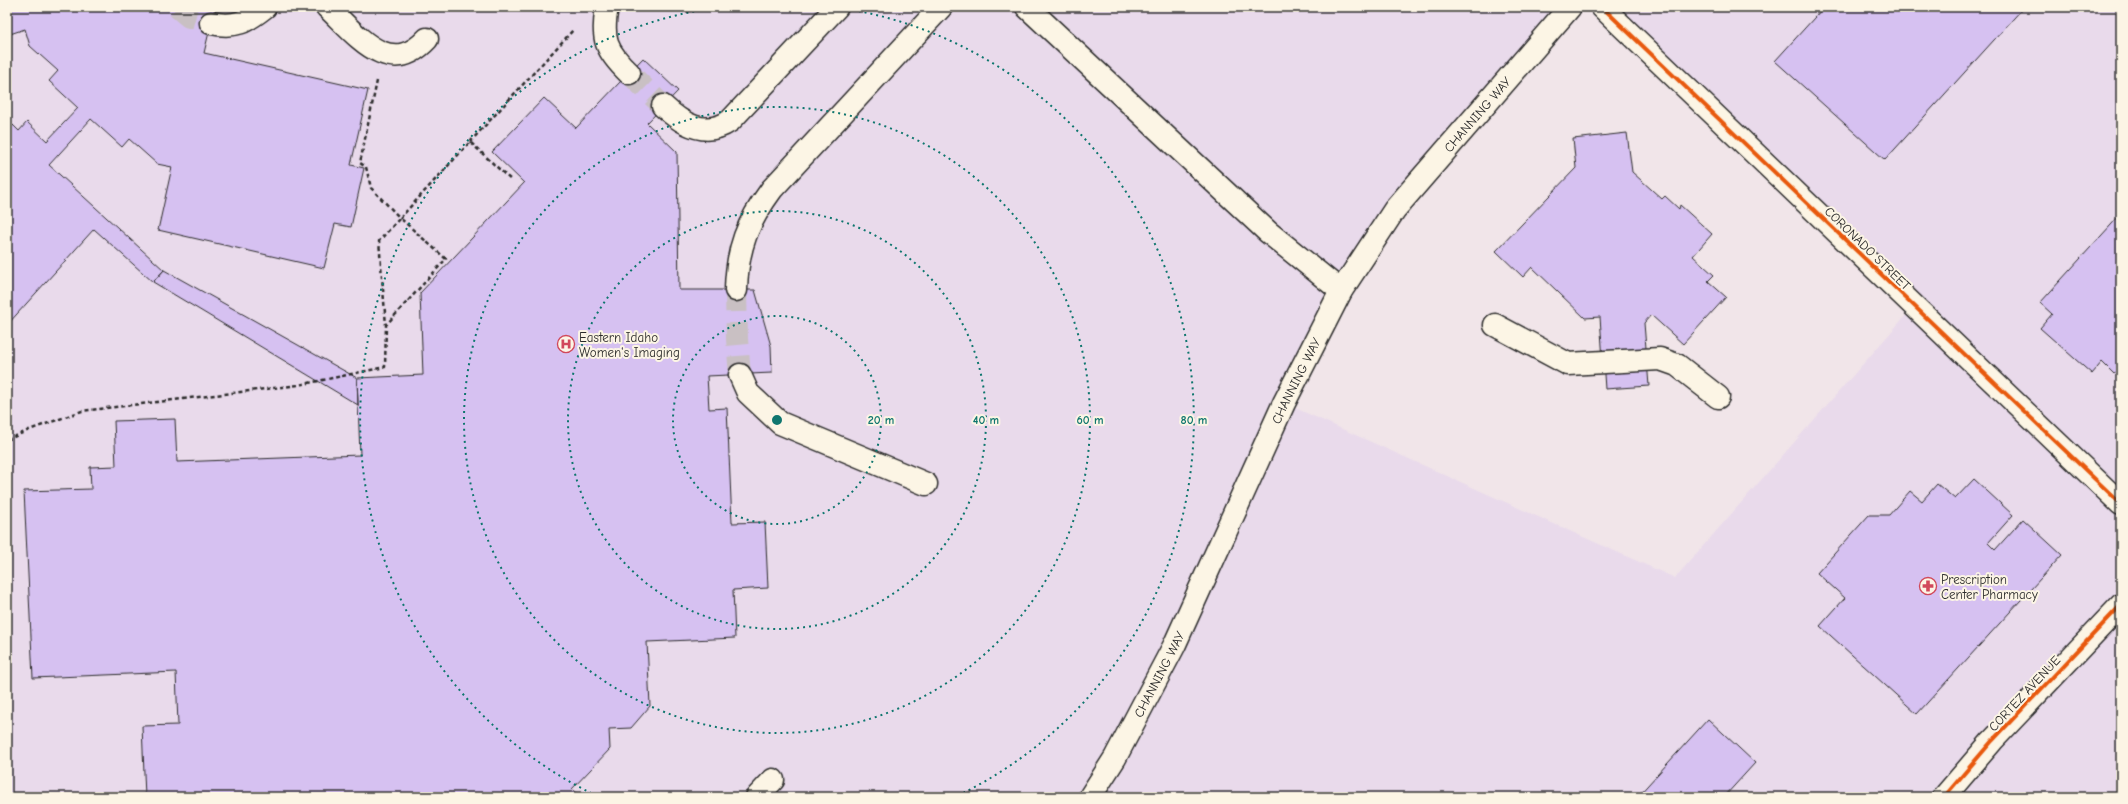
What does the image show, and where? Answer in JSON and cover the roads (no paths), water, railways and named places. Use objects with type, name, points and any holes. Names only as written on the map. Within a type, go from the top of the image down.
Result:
[{"type":"street","points":[[211,23],[226,26],[241,24],[265,7]]},
{"type":"street","points":[[328,7],[372,48],[383,54],[404,55],[418,49],[427,39]]},
{"type":"street","points":[[607,7],[604,27],[607,47],[614,58],[628,73]]},
{"type":"street","points":[[663,106],[675,118],[690,127],[705,129],[721,126],[740,110],[837,7]]},
{"type":"street","points":[[736,290],[737,264],[740,251],[744,238],[758,209],[772,190],[941,7]]},
{"type":"street","points":[[1027,7],[1268,232],[1341,291]]},
{"type":"street","name":"CHANNING WAY","points":[[1090,797],[1115,758],[1174,646],[1284,403],[1341,291],[1395,209],[1570,7]]},
{"type":"street","name":"CORONADO STREET","points":[[1602,7],[2121,504]]},
{"type":"street","points":[[1495,325],[1568,364],[1660,359],[1677,365],[1718,397]]},
{"type":"street","points":[[740,374],[748,393],[780,423],[926,484]]},
{"type":"street","name":"CORTEZ AVENUE","points":[[1944,797],[1992,741],[2121,605]]},
{"type":"street","points":[[757,797],[773,780]]},
{"type":"tunnel","points":[[177,7],[189,17],[211,23]]},
{"type":"tunnel","points":[[629,73],[663,106]]},
{"type":"tunnel","points":[[736,290],[737,339],[740,375]]},
{"type":"place","name":"Eastern Idaho Women's Imaging","points":[[566,344]]},
{"type":"place","name":"Prescription Center Pharmacy","points":[[1928,586]]}]
